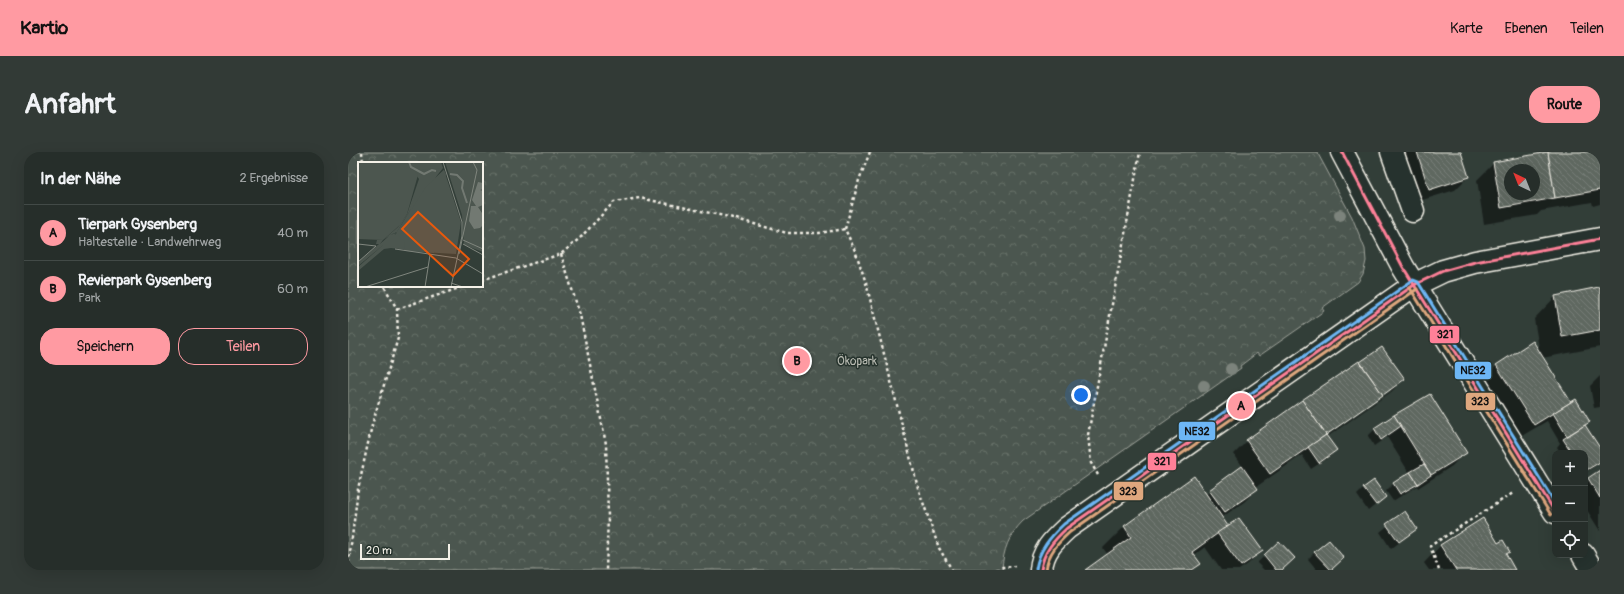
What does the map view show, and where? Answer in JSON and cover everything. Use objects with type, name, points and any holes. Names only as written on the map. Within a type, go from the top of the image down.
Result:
[{"type":"street","points":[[1342,152],[1403,267],[1552,507]]},
{"type":"street","points":[[1392,152],[1413,211]]},
{"type":"street","points":[[1042,570],[1045,553],[1053,542],[1067,528],[1414,285],[1443,271],[1475,262],[1600,239]]},
{"type":"street","points":[[1585,558],[1592,570]]},
{"type":"path","points":[[362,152],[363,162]]},
{"type":"path","points":[[870,152],[859,180],[845,229],[856,252],[866,283],[918,488],[939,548],[952,570]]},
{"type":"path","points":[[1112,496],[1091,463],[1088,435],[1140,152]]},
{"type":"path","points":[[483,280],[561,254],[580,238],[614,202],[640,198],[730,217],[787,233],[818,233],[845,229]]},
{"type":"path","points":[[561,254],[580,315],[606,444],[608,517],[606,570]]},
{"type":"path","points":[[348,569],[358,489],[372,425],[398,338],[397,309],[385,287]]},
{"type":"path","points":[[397,309],[462,287]]},
{"type":"path","points":[[1439,570],[1430,546],[1535,479]]},
{"type":"green space","name":"Ökopark","points":[[348,152],[1317,152],[1352,217],[1365,249],[1366,261],[1363,274],[1358,282],[1322,308],[1324,311],[1259,356],[1257,353],[1240,366],[1241,368],[1023,521],[1010,537],[1005,549],[1002,570],[348,570]]},
{"type":"building","points":[[1417,152],[1461,152],[1469,177],[1429,190]]},
{"type":"building","points":[[1548,152],[1555,198],[1501,208],[1493,162]]},
{"type":"building","points":[[1548,152],[1600,152],[1600,190],[1555,198]]},
{"type":"building","points":[[1600,287],[1600,330],[1562,337],[1555,296]]},
{"type":"building","points":[[1533,341],[1571,402],[1534,425],[1496,365]]},
{"type":"building","points":[[1382,347],[1405,379],[1383,395],[1360,362]]},
{"type":"building","points":[[1359,361],[1383,395],[1326,435],[1302,400]]},
{"type":"building","points":[[1430,394],[1467,453],[1431,475],[1394,415]]},
{"type":"building","points":[[1576,399],[1590,422],[1567,436],[1553,413]]},
{"type":"building","points":[[1302,400],[1326,435],[1270,474],[1246,440]]},
{"type":"building","points":[[1394,415],[1401,426],[1381,440],[1374,428]]},
{"type":"building","points":[[1585,425],[1600,448],[1600,462],[1588,469],[1588,450],[1570,450],[1563,439]]},
{"type":"building","points":[[1326,435],[1337,450],[1319,463],[1308,447]]},
{"type":"building","points":[[1424,464],[1431,475],[1418,484],[1410,472]]},
{"type":"building","points":[[1242,466],[1258,489],[1225,512],[1209,490]]},
{"type":"building","points":[[1600,470],[1600,498],[1588,478]]},
{"type":"building","points":[[1410,472],[1418,484],[1400,494],[1393,483]]},
{"type":"building","points":[[1194,476],[1228,526],[1192,552],[1201,564],[1192,570],[1085,570],[1131,537],[1124,526]]},
{"type":"building","points":[[1374,480],[1386,497],[1376,505],[1363,488]]},
{"type":"building","points":[[1405,511],[1417,529],[1399,542],[1386,524]]},
{"type":"building","points":[[1239,518],[1263,551],[1241,566],[1217,533]]},
{"type":"building","points":[[1483,518],[1498,543],[1503,540],[1510,552],[1506,554],[1515,570],[1456,570],[1440,545]]},
{"type":"building","points":[[1329,540],[1344,558],[1331,570],[1314,552]]},
{"type":"building","points":[[1279,541],[1295,558],[1282,570],[1276,570],[1264,555]]},
{"type":"transit line","name":"321","points":[[1342,152],[1403,267],[1552,507]]},
{"type":"transit line","name":"321","points":[[1041,570],[1044,558],[1050,547],[1067,528],[1414,285],[1443,271],[1475,262],[1600,239]]},
{"type":"transit line","name":"NE32","points":[[1036,569],[1042,550],[1064,524],[1413,280],[1418,282],[1552,498]]},
{"type":"transit line","name":"323","points":[[1410,288],[1551,515]]},
{"type":"transit line","name":"323","points":[[1046,570],[1051,553],[1070,532],[1417,289]]},
{"type":"place","name":"Revierpark Gysenberg","points":[[797,361]]},
{"type":"place","name":"Tierpark Gysenberg","points":[[1241,406]]}]
